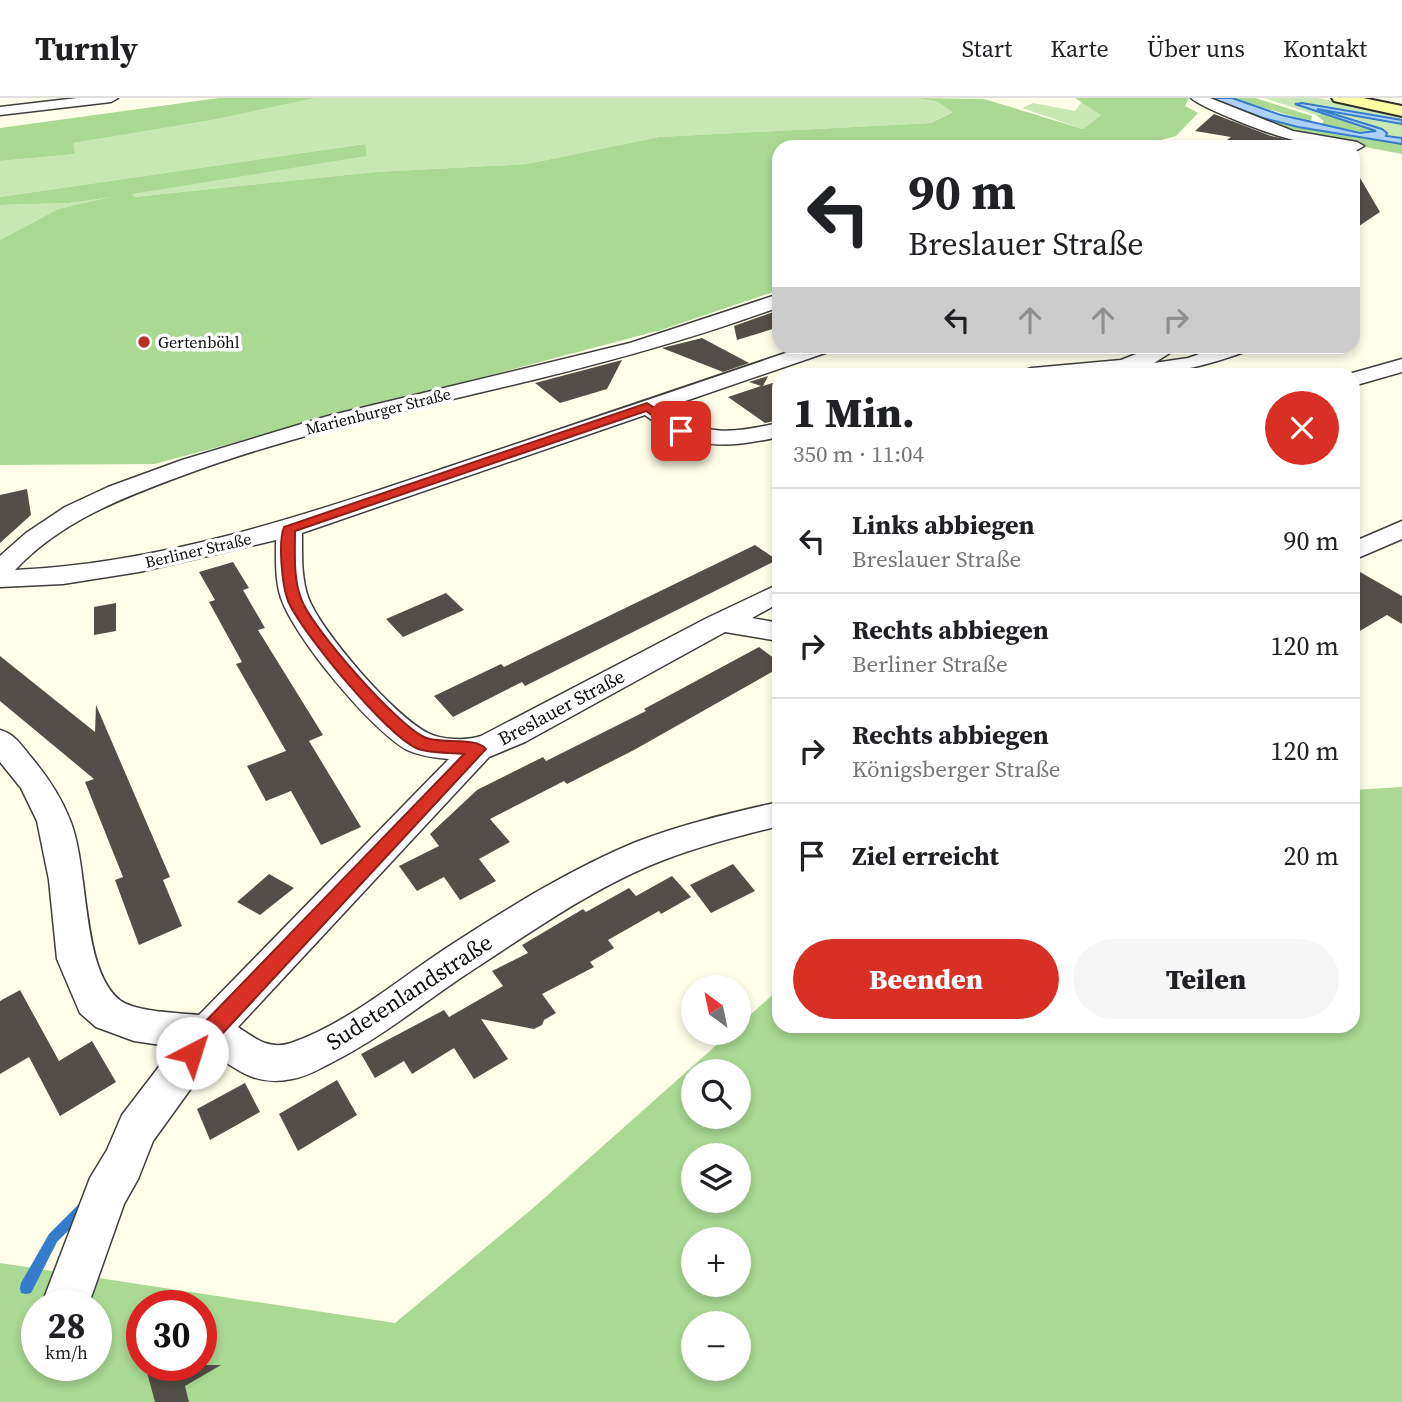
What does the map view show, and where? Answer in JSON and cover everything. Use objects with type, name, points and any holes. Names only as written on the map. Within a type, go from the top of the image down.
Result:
[{"type":"main road","points":[[1340,98],[1402,111]]},
{"type":"street","points":[[0,111],[74,100],[111,98]]},
{"type":"street","points":[[1198,98],[1290,135],[1320,140]]},
{"type":"street","points":[[1285,140],[1290,135]]},
{"type":"street","name":"Marienburger Straße","points":[[0,571],[15,553],[46,528],[82,507],[225,452],[311,426],[657,341],[772,302]]},
{"type":"street","name":"Berliner Straße","points":[[0,579],[63,576],[139,564],[289,529],[803,354]]},
{"type":"street","points":[[1101,368],[1124,366],[1157,354]]},
{"type":"street","points":[[1168,368],[1219,354]]},
{"type":"street","points":[[1360,378],[1402,365]]},
{"type":"street","points":[[1124,366],[1133,368]]},
{"type":"street","points":[[647,407],[681,431],[704,439],[722,440],[772,431]]},
{"type":"street","name":"Breslauer Straße","points":[[289,529],[288,565],[295,601],[326,648],[384,714],[421,743],[478,749],[514,734],[772,596]]},
{"type":"street","points":[[1360,549],[1402,529]]},
{"type":"street","points":[[717,624],[734,623],[772,631]]},
{"type":"street","name":"Sudetenlandstraße","points":[[0,741],[34,782],[54,821],[67,880],[76,959],[94,1001],[110,1015],[134,1024],[207,1034],[223,1039],[259,1063],[294,1061],[348,1035],[468,953],[581,885],[647,852],[713,829],[772,816]]},
{"type":"street","points":[[70,1290],[106,1193],[123,1164],[137,1129],[207,1034],[478,749]]},
{"type":"green space","points":[[219,98],[316,98],[212,120],[73,143],[75,154],[0,161],[0,128]]},
{"type":"green space","points":[[316,98],[918,98],[938,102],[954,111],[931,123],[659,137],[527,164],[375,172],[133,197],[132,193],[366,156],[364,144],[0,197],[0,161],[75,154],[72,143],[212,120]]},
{"type":"green space","points":[[918,98],[984,99],[1083,129],[1101,115],[1075,98],[1189,98],[1185,106],[1198,113],[1176,136],[1161,140],[772,140],[772,292],[661,330],[154,464],[0,465],[0,240],[58,209],[112,197],[69,203],[0,205],[0,197],[365,144],[367,156],[132,194],[134,197],[375,172],[527,164],[659,137],[931,123],[953,112],[938,102]]},
{"type":"green space","points":[[1203,98],[1211,98],[1263,118],[1298,127],[1402,144],[1402,154],[1360,146],[1360,140],[1329,140],[1292,133]]},
{"type":"green space","points":[[1232,98],[1255,98],[1312,116],[1311,122]]},
{"type":"green space","points":[[1264,98],[1318,98],[1402,114],[1402,120],[1297,102],[1298,106],[1322,114],[1316,115]]},
{"type":"green space","points":[[1082,101],[1101,115],[1083,129],[1022,108],[1033,103],[1075,111]]},
{"type":"green space","points":[[1322,108],[1402,124],[1402,138],[1386,136],[1382,129],[1317,110]]},
{"type":"green space","points":[[1322,114],[1377,132],[1360,133],[1321,125],[1324,121],[1316,115]]},
{"type":"green space","points":[[116,196],[104,201],[58,209],[0,240],[0,205],[69,203]]},
{"type":"green space","points":[[1402,787],[1402,1402],[0,1402],[0,1263],[178,1290],[126,1290],[126,1381],[217,1381],[217,1296],[395,1323],[532,1209],[681,1077],[681,1129],[751,1129],[751,1059],[701,1059],[716,1045],[751,1045],[751,1014],[772,995],[772,1033],[1360,1033],[1360,790]]},
{"type":"water","points":[[1211,98],[1232,98],[1281,115],[1360,133],[1376,131],[1295,104],[1402,120],[1402,124],[1317,109],[1382,129],[1387,133],[1386,136],[1402,138],[1402,144],[1298,127],[1263,118]]},
{"type":"building","points":[[1214,114],[1271,136],[1289,140],[1227,140],[1231,137],[1195,131]]},
{"type":"building","points":[[1360,178],[1380,212],[1360,225]]},
{"type":"building","points":[[772,312],[772,329],[737,340],[734,326]]},
{"type":"building","points":[[702,338],[749,363],[723,372],[662,348]]},
{"type":"building","points":[[622,360],[607,389],[560,403],[535,383]]},
{"type":"building","points":[[768,376],[763,386],[772,383],[772,422],[765,423],[728,397],[761,386],[749,382]]},
{"type":"building","points":[[27,489],[31,515],[0,543],[0,495]]},
{"type":"building","points":[[755,545],[772,557],[772,562],[525,686],[522,682],[453,717],[434,696],[501,664],[504,667]]},
{"type":"building","points":[[233,562],[249,588],[243,590],[265,628],[258,630],[323,735],[309,741],[361,827],[321,845],[291,791],[266,801],[247,766],[286,751],[236,664],[242,662],[209,602],[215,600],[199,572]]},
{"type":"building","points":[[1360,572],[1402,596],[1402,624],[1387,615],[1360,631]]},
{"type":"building","points":[[446,593],[464,610],[403,637],[386,619]]},
{"type":"building","points":[[116,603],[116,631],[94,635],[94,607]]},
{"type":"building","points":[[759,647],[772,657],[772,672],[634,750],[567,784],[564,781],[490,819],[510,842],[479,859],[496,881],[460,900],[444,877],[417,891],[399,866],[439,846],[430,834],[477,790],[543,757],[546,761],[646,711],[644,709]]},
{"type":"building","points":[[0,656],[95,732],[96,705],[170,877],[163,880],[182,926],[139,945],[115,880],[123,877],[85,782],[94,779],[0,701]]},
{"type":"building","points":[[733,864],[755,891],[711,913],[690,885]]},
{"type":"building","points":[[269,874],[294,888],[260,915],[237,902]]},
{"type":"building","points":[[672,876],[691,897],[661,914],[659,911],[608,940],[614,948],[590,962],[594,967],[542,994],[556,1013],[544,1020],[542,1025],[534,1029],[481,1019],[508,1059],[474,1079],[454,1048],[412,1074],[404,1061],[375,1078],[361,1054],[444,1010],[449,1017],[503,986],[492,971],[528,953],[522,945],[583,909],[586,912],[629,888],[636,896]]},
{"type":"building","points":[[20,990],[59,1061],[92,1041],[116,1082],[60,1116],[29,1057],[0,1074],[0,1001]]},
{"type":"building","points":[[337,1080],[357,1115],[298,1151],[279,1114]]},
{"type":"building","points":[[245,1083],[260,1112],[210,1140],[197,1109]]},
{"type":"building","points":[[149,1381],[194,1381],[185,1386],[189,1402],[155,1402]]},
{"type":"waterway","points":[[26,1288],[53,1238],[83,1208]]},
{"type":"place","name":"Gertenböhl","points":[[144,342]]},
{"type":"route","points":[[192,1053],[478,749],[421,743],[384,714],[326,648],[295,601],[288,565],[289,529],[647,407],[681,431]]}]
